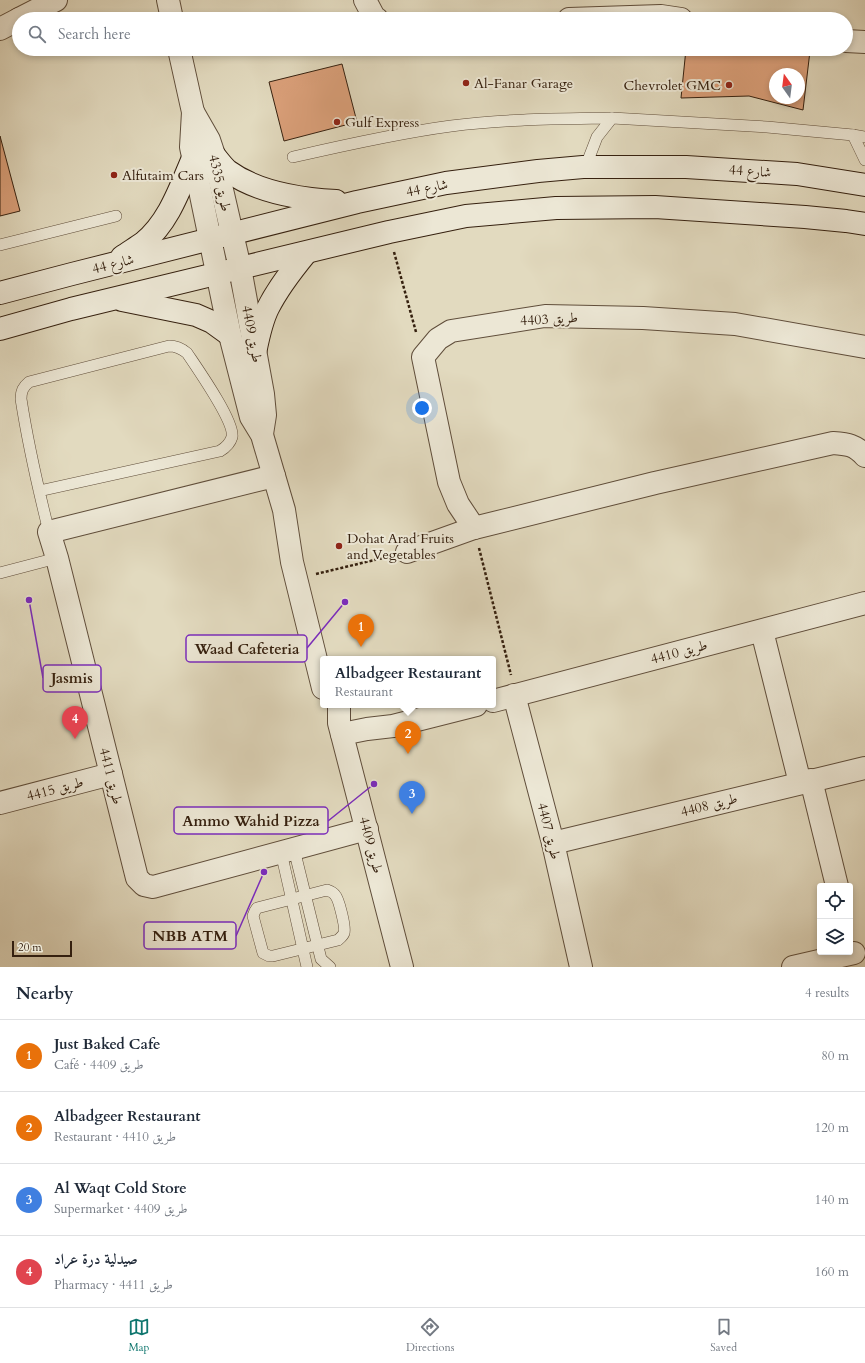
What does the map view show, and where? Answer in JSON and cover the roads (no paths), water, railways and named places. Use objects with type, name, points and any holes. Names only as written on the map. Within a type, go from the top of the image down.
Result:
[{"type":"street","points":[[33,12],[56,0]]},
{"type":"street","points":[[168,0],[171,12]]},
{"type":"street","points":[[365,0],[371,12]]},
{"type":"street","points":[[0,29],[12,23]]},
{"type":"street","points":[[853,41],[865,42]]},
{"type":"street","name":"طريق 4335","points":[[180,56],[193,112],[209,140],[203,157],[210,240]]},
{"type":"street","points":[[110,264],[142,243],[158,228],[173,202],[203,157],[244,181],[262,188],[312,200],[358,202]]},
{"type":"street","name":"طريق 4335","points":[[203,157],[232,234]]},
{"type":"street","name":"شارع 44","points":[[0,293],[358,202],[446,183],[538,171],[583,167],[686,166],[797,174],[865,185]]},
{"type":"street","points":[[0,328],[115,298],[389,232],[466,216],[556,208],[655,208],[806,217],[865,224]]},
{"type":"street","name":"طريق 4409","points":[[232,234],[240,268],[263,394],[265,414],[262,434]]},
{"type":"street","name":"طريق 4409","points":[[210,240],[230,335],[251,417],[262,434],[284,510],[292,562],[320,676]]},
{"type":"street","points":[[255,353],[261,327],[268,309],[277,292],[306,253]]},
{"type":"street","points":[[115,298],[196,315],[212,322],[230,335]]},
{"type":"street","name":"طريق 4403","points":[[474,528],[458,504],[449,482],[423,357],[438,339],[451,331],[545,316],[643,318],[735,324],[865,347]]},
{"type":"street","points":[[407,552],[474,528],[656,483],[833,442],[845,444],[858,449],[865,456]]},
{"type":"street","points":[[49,532],[274,476]]},
{"type":"street","name":"طريق 4409","points":[[284,510],[294,532],[327,656]]},
{"type":"street","name":"طريق 4411","points":[[49,532],[57,558],[137,878],[144,885],[153,887],[367,829]]},
{"type":"street","name":"طريق 4410","points":[[496,700],[865,604]]},
{"type":"street","points":[[762,631],[836,883]]},
{"type":"street","name":"طريق 4407","points":[[514,695],[553,843],[581,967]]},
{"type":"street","points":[[338,723],[378,735],[393,726],[464,708]]},
{"type":"street","name":"طريق 4409","points":[[338,723],[402,967]]},
{"type":"street","name":"طريق 4408","points":[[553,843],[865,768]]},
{"type":"street","name":"طريق 4415","points":[[0,803],[111,774]]},
{"type":"street","points":[[793,967],[854,953]]},
{"type":"lane","points":[[583,167],[587,163],[597,137],[612,118]]},
{"type":"lane","points":[[293,157],[374,139],[451,126],[531,119],[612,118],[767,127],[865,137]]},
{"type":"lane","points":[[853,135],[865,160]]},
{"type":"lane","points":[[0,245],[116,216]]},
{"type":"lane","name":"طريق 4411","points":[[39,492],[220,451],[227,446],[232,439],[232,432],[218,401],[187,353],[175,346],[168,346],[29,382],[24,386],[21,392],[21,399],[28,440],[39,492],[49,532]]},
{"type":"lane","points":[[0,573],[57,558]]},
{"type":"lane","points":[[288,850],[306,895],[321,959],[330,967]]},
{"type":"lane","points":[[288,850],[292,899],[307,967]]},
{"type":"lane","points":[[327,890],[333,893],[337,898],[344,927],[344,934],[338,940],[273,956],[266,954],[262,951],[253,916],[255,911],[260,906],[306,895],[327,890]]},
{"type":"place","name":"Al-Fanar Garage","points":[[466,83]]},
{"type":"place","name":"Chevrolet GMC","points":[[729,85]]},
{"type":"place","name":"Gulf Express","points":[[337,122]]},
{"type":"place","name":"Alfutaim Cars","points":[[114,175]]},
{"type":"place","name":"Dohat Arad Fruits and Vegetables","points":[[339,546]]},
{"type":"place","name":"Jasmis","points":[[29,600]]},
{"type":"place","name":"Waad Cafeteria","points":[[345,602]]},
{"type":"place","name":"Just Baked Cafe","points":[[361,647]]},
{"type":"place","name":"صيدلية درة عراد","points":[[75,739]]},
{"type":"place","name":"Albadgeer Restaurant","points":[[408,754]]},
{"type":"place","name":"Ammo Wahid Pizza","points":[[374,784]]},
{"type":"place","name":"Al Waqt Cold Store","points":[[412,814]]},
{"type":"place","name":"NBB ATM","points":[[264,872]]}]
